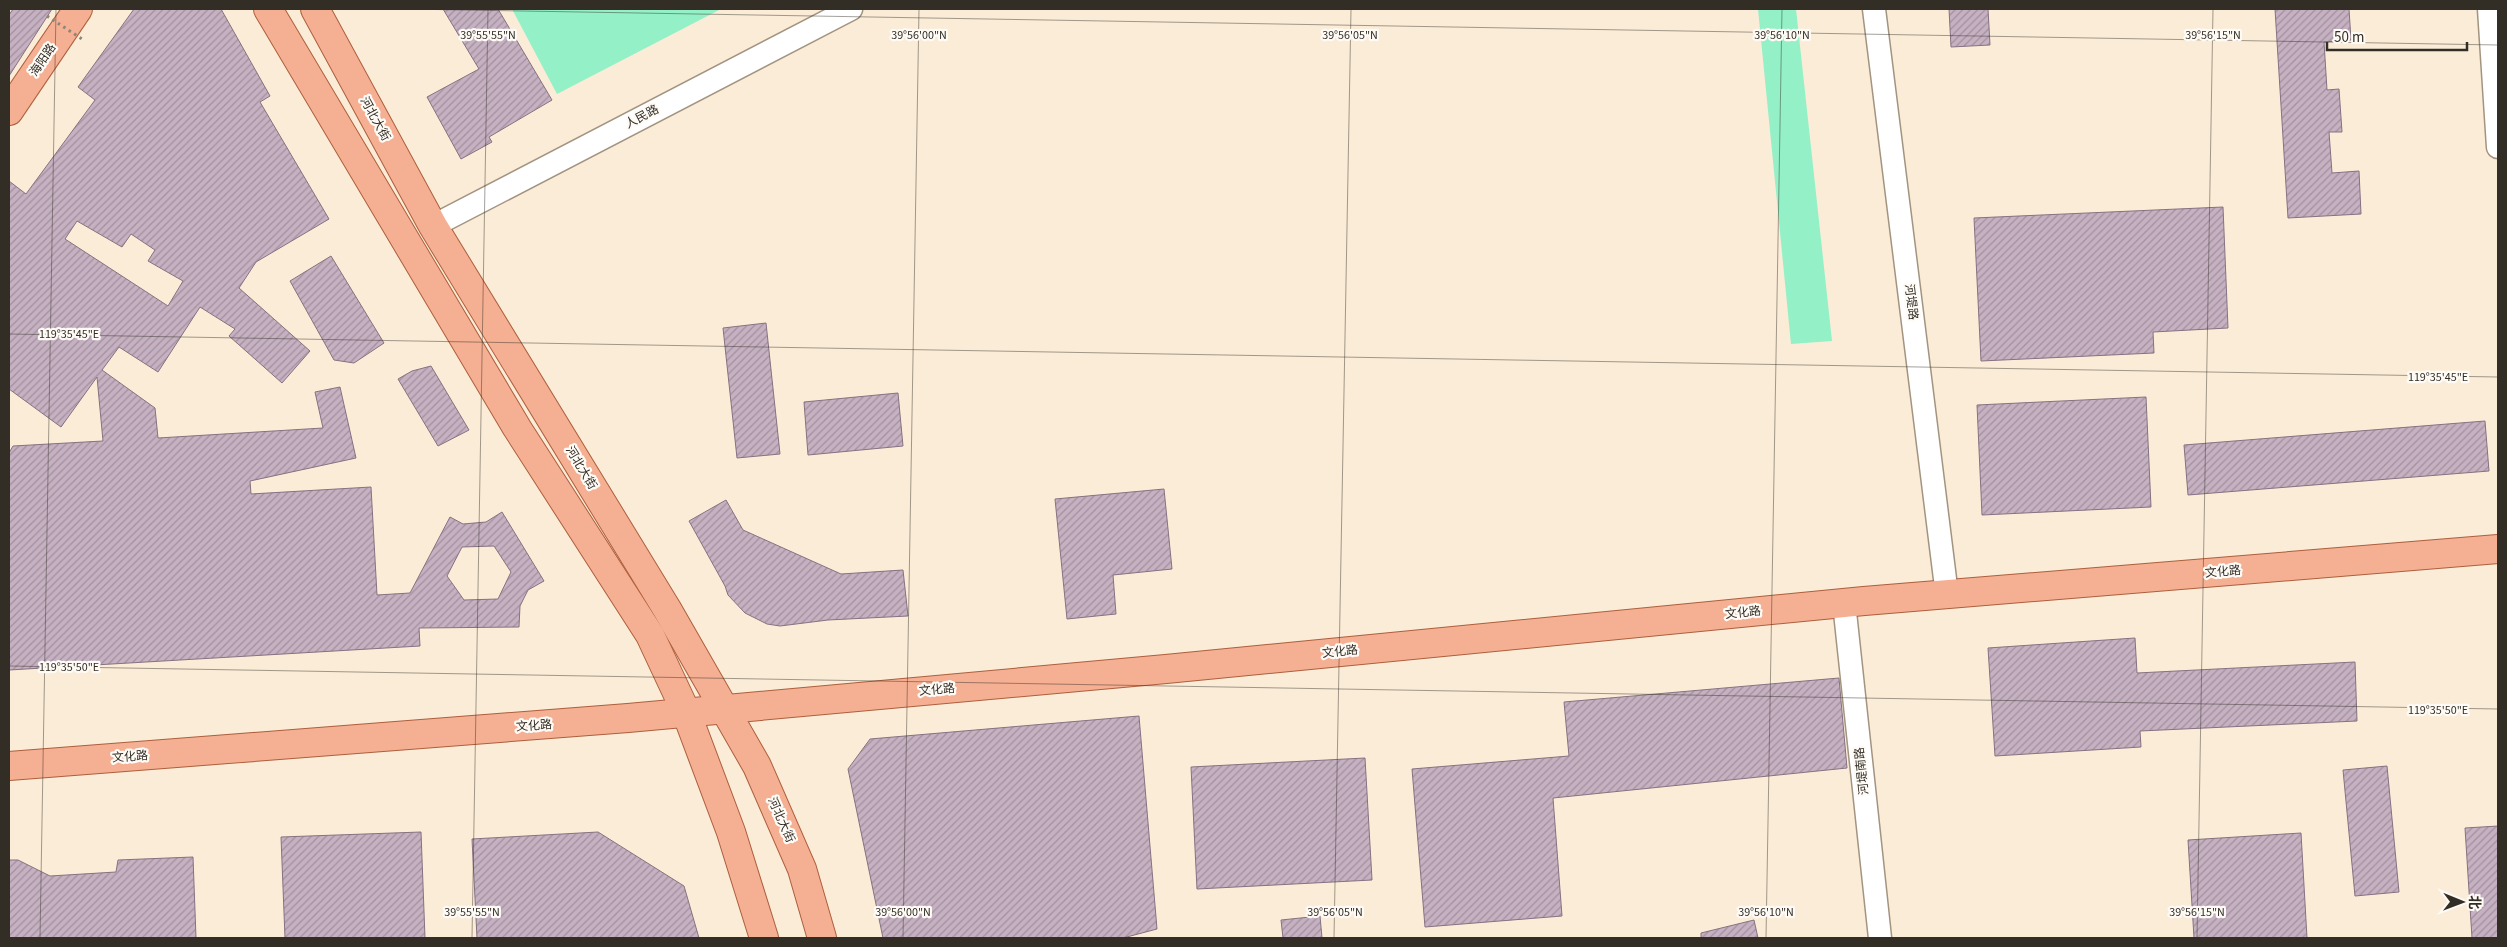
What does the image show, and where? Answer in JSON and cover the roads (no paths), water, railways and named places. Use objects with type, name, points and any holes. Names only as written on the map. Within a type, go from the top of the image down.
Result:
[{"type":"main road","name":"海阳路","points":[[9,111],[78,9]]},
{"type":"main road","points":[[268,9],[517,428],[650,634],[686,712],[731,832],[764,938]]},
{"type":"main road","name":"河北大街","points":[[315,9],[433,226],[667,609],[757,766],[802,869],[822,938]]},
{"type":"main road","name":"文化路","points":[[9,766],[618,719],[1166,669],[1854,602],[2498,549]]},
{"type":"street","name":"人民路","points":[[433,226],[850,9]]},
{"type":"street","name":"河堤路","points":[[1874,9],[1947,595]]},
{"type":"street","points":[[2489,9],[2494,34],[2498,147]]},
{"type":"street","name":"河堤南路","points":[[1854,602],[1880,938]]}]
